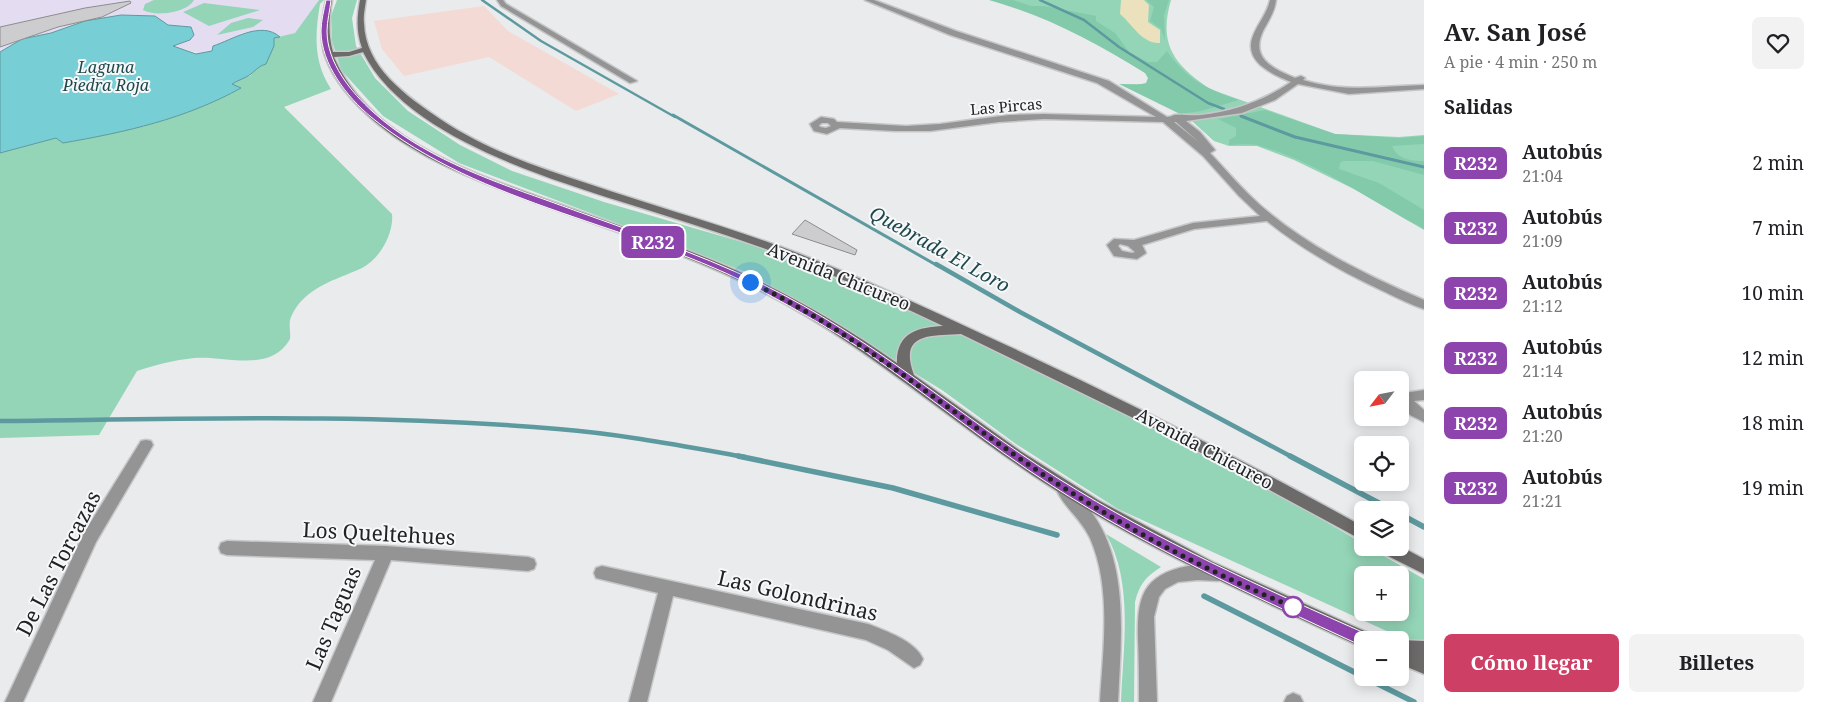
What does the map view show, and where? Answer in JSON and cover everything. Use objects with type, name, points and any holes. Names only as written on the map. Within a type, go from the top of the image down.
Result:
[{"type":"main road","points":[[329,0],[324,25],[328,55],[342,81],[371,114],[401,137],[440,161],[463,172],[711,264],[818,318],[909,377],[1053,480],[1161,545],[1218,574],[1354,635]]},
{"type":"main road","name":"Avenida Chicureo","points":[[364,0],[360,25],[367,49],[384,78],[406,98],[447,128],[490,151],[561,179],[793,255],[909,304],[1144,416],[1354,529]]},
{"type":"main road","points":[[328,55],[349,54],[367,49]]},
{"type":"main road","points":[[909,377],[903,365],[902,352],[912,337],[933,331],[966,331]]},
{"type":"main road","points":[[1403,556],[1424,567]]},
{"type":"main road","points":[[1409,648],[1424,649]]},
{"type":"main road","points":[[1409,659],[1424,665]]},
{"type":"street","points":[[500,0],[503,5],[633,81]]},
{"type":"street","points":[[868,0],[937,27],[1143,98],[1179,119],[1204,141],[1219,168]]},
{"type":"street","points":[[1273,0],[1273,10],[1256,37],[1255,53],[1259,61],[1278,74],[1345,91],[1424,87]]},
{"type":"street","name":"Las Pircas","points":[[836,125],[898,130],[1009,118],[1056,116],[1179,119],[1262,105],[1299,80]]},
{"type":"street","points":[[1100,82],[1144,105],[1166,120],[1219,168],[1239,192],[1268,218],[1312,249],[1364,277],[1424,305]]},
{"type":"street","points":[[1134,244],[1193,226],[1268,218]]},
{"type":"street","points":[[1424,395],[1410,396],[1408,402],[1415,411],[1424,417]]},
{"type":"street","name":"De Las Torcazas","points":[[14,702],[90,538],[146,445]]},
{"type":"street","points":[[1053,480],[1069,495],[1091,522],[1099,538],[1105,561],[1111,591],[1113,628],[1109,702]]},
{"type":"street","name":"Los Queltehues","points":[[227,548],[386,553],[528,564]]},
{"type":"street","name":"Las Taguas","points":[[322,702],[386,553]]},
{"type":"street","name":"Las Golondrinas","points":[[602,573],[868,632],[889,641],[914,658]]},
{"type":"street","points":[[1148,702],[1147,622],[1150,598],[1160,585],[1173,576],[1191,573],[1218,574]]},
{"type":"street","points":[[638,702],[668,588]]},
{"type":"shaded area","points":[[0,0],[319,0],[295,33],[280,37],[271,32],[263,31],[241,33],[237,37],[213,46],[212,51],[202,54],[173,46],[194,35],[191,27],[168,25],[154,16],[121,15],[85,21],[51,33],[22,39],[0,52]]},
{"type":"shaded area","points":[[484,6],[508,31],[619,94],[576,111],[489,57],[404,76],[382,49],[374,21]]},
{"type":"green space","points":[[154,0],[194,0],[178,11],[155,13],[143,10],[145,4]]},
{"type":"green space","points":[[319,0],[324,0],[320,4],[317,26],[318,58],[325,79],[331,89],[284,107],[392,214],[391,229],[380,252],[369,264],[312,291],[304,298],[291,317],[290,339],[281,350],[271,356],[259,360],[194,358],[165,363],[137,371],[99,435],[0,438],[0,153],[56,138],[63,143],[132,129],[176,116],[220,99],[241,88],[232,84],[242,77],[250,76],[258,67],[274,38],[295,33]]},
{"type":"green space","points":[[337,0],[357,0],[352,18],[356,46],[375,78],[408,111],[460,145],[512,171],[604,202],[759,247],[880,297],[1039,370],[1239,471],[1354,538],[1354,556],[1384,556],[1401,566],[1354,566],[1354,616],[1118,509],[1016,444],[942,390],[751,274],[459,163],[383,116],[341,70],[332,41],[331,16]]},
{"type":"green space","points":[[989,0],[1013,0],[1031,6],[1044,6],[1096,16],[1096,21],[1115,33],[1129,52],[1148,62],[1157,62],[1167,51],[1182,69],[1198,82],[1217,92],[1239,100],[1201,111],[1180,114],[1119,84],[1137,85],[1146,83],[1148,78],[1145,73],[1126,61],[1051,22]]},
{"type":"green space","points":[[991,0],[1171,0],[1167,15],[1167,29],[1168,41],[1172,52],[1187,71],[1210,89],[1335,134],[1399,137],[1424,135],[1424,230],[1356,190],[1294,160],[1257,146],[1229,146],[1214,141],[1193,122],[1164,103],[1120,84],[1147,84],[1149,78],[1147,74],[1071,31],[1033,14]]},
{"type":"green space","points":[[1146,0],[1169,0],[1164,15],[1165,41],[1161,29],[1150,21],[1154,7]]},
{"type":"green space","points":[[204,3],[260,10],[209,26],[183,12]]},
{"type":"green space","points":[[248,18],[263,20],[253,27],[217,35],[231,23]]},
{"type":"green space","points":[[1265,110],[1335,134],[1399,138],[1424,136],[1424,144],[1392,146],[1397,154],[1409,160],[1424,161],[1424,175],[1373,161],[1343,161],[1340,163],[1339,169],[1379,183],[1424,210],[1424,229],[1303,162],[1256,145],[1229,145],[1229,140],[1236,136],[1236,128],[1218,119]]},
{"type":"green space","points":[[1106,534],[1161,567],[1144,582],[1135,602],[1134,702],[1121,702],[1125,638],[1124,594],[1115,553]]},
{"type":"green space","points":[[1409,570],[1424,579],[1424,648],[1409,641],[1409,631],[1387,631],[1365,621],[1409,621]]},
{"type":"sand","points":[[1121,0],[1144,0],[1149,5],[1148,22],[1160,30],[1160,43],[1143,37],[1120,14]]},
{"type":"water","name":"Laguna Piedra Roja","points":[[121,15],[155,16],[168,25],[191,27],[194,35],[190,40],[173,46],[196,54],[212,51],[213,46],[255,31],[264,30],[280,37],[274,38],[274,46],[266,64],[232,84],[241,88],[220,99],[177,116],[132,129],[63,143],[56,138],[0,153],[0,52],[22,39],[51,33],[85,21]]},
{"type":"building","points":[[130,1],[131,3],[102,17],[58,27],[0,47],[0,27],[85,8]]},
{"type":"building","points":[[805,220],[857,250],[855,255],[792,234]]},
{"type":"waterway","name":"Quebrada El Loro","points":[[482,0],[541,41],[675,117]]},
{"type":"waterway","points":[[1040,0],[1084,20],[1119,47],[1208,103],[1224,109]]},
{"type":"waterway","name":"Quebrada El Loro","points":[[673,115],[938,266]]},
{"type":"waterway","points":[[1241,116],[1295,137],[1424,167]]},
{"type":"waterway","name":"Quebrada El Loro","points":[[936,264],[1020,312],[1292,457]]},
{"type":"waterway","points":[[0,421],[279,418],[489,424],[605,434],[745,457]]},
{"type":"waterway","points":[[738,456],[893,488],[1057,535]]},
{"type":"waterway","name":"Quebrada El Loro","points":[[1290,456],[1375,501]]},
{"type":"waterway","name":"Quebrada El Loro","points":[[1409,519],[1424,527]]},
{"type":"waterway","points":[[1204,596],[1354,672]]},
{"type":"waterway","points":[[1382,686],[1414,702]]},
{"type":"bus line","name":"R232","points":[[329,0],[324,18],[326,46],[328,55],[342,81],[371,114],[385,126],[420,149],[463,172],[711,264],[764,288],[866,347],[1053,480],[1124,524],[1218,574],[1354,635]]},
{"type":"route","points":[[750,282],[790,302],[866,347],[1041,472],[1100,510],[1161,545],[1218,574],[1293,607]]}]
